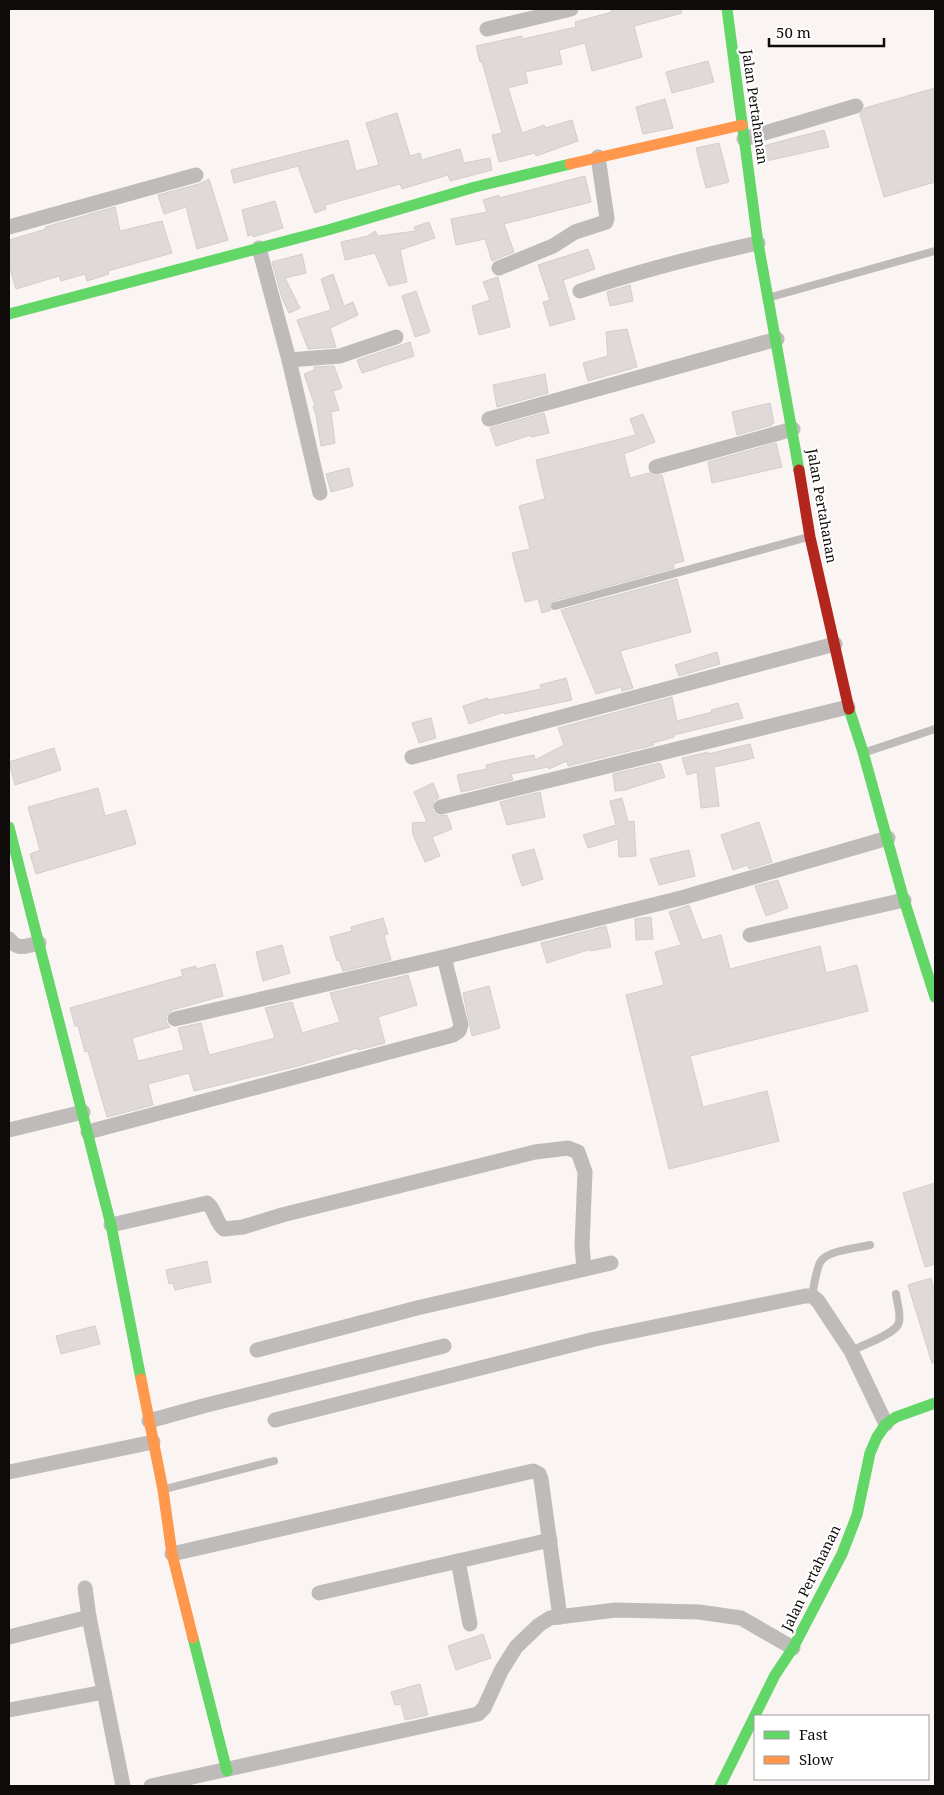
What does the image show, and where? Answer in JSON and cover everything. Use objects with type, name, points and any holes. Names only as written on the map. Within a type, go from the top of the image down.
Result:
[{"type":"street","points":[[487,29],[571,9]]},
{"type":"street","name":"Jalan Pertahanan","points":[[727,9],[758,243],[793,429],[810,537],[848,707],[888,838],[904,900],[935,998]]},
{"type":"street","points":[[9,314],[259,248],[475,187],[598,157],[743,132],[856,106]]},
{"type":"street","points":[[499,268],[553,246],[575,232],[606,222],[608,218],[598,157]]},
{"type":"street","points":[[9,227],[196,175]]},
{"type":"street","points":[[580,291],[666,264],[758,243]]},
{"type":"street","points":[[259,248],[289,360],[320,493]]},
{"type":"street","points":[[289,360],[340,356],[396,337]]},
{"type":"street","points":[[489,419],[777,339]]},
{"type":"street","points":[[656,467],[793,429]]},
{"type":"street","points":[[412,757],[835,644]]},
{"type":"street","points":[[441,807],[848,707]]},
{"type":"street","points":[[9,827],[12,854],[39,943],[111,1224],[152,1442],[163,1490],[172,1554],[227,1770]]},
{"type":"street","points":[[175,1019],[444,957],[681,898],[888,838]]},
{"type":"street","points":[[750,935],[904,900]]},
{"type":"street","points":[[9,939],[17,947],[39,943]]},
{"type":"street","points":[[88,1132],[453,1035],[461,1027],[444,957]]},
{"type":"street","points":[[9,1130],[82,1112]]},
{"type":"street","points":[[111,1224],[207,1203],[210,1205],[218,1225],[224,1229],[233,1228],[535,1152],[568,1148],[578,1152],[585,1172],[582,1246],[584,1269]]},
{"type":"street","points":[[257,1350],[417,1308],[611,1263]]},
{"type":"street","points":[[275,1420],[595,1339],[812,1296],[827,1313],[851,1351],[886,1424],[896,1417],[935,1403]]},
{"type":"street","points":[[149,1421],[444,1346]]},
{"type":"street","name":"Jalan Pertahanan","points":[[756,1715],[842,1554],[857,1515],[870,1453],[877,1437],[886,1424]]},
{"type":"street","points":[[9,1472],[152,1442]]},
{"type":"street","points":[[172,1554],[533,1471],[540,1474],[542,1478],[560,1617]]},
{"type":"street","points":[[319,1593],[550,1540]]},
{"type":"street","points":[[458,1561],[470,1624]]},
{"type":"street","points":[[85,1588],[124,1786]]},
{"type":"street","points":[[151,1786],[478,1714],[484,1708],[501,1671],[516,1647],[538,1625],[550,1618],[616,1610],[699,1612],[740,1618],[793,1648]]},
{"type":"street","points":[[9,1637],[90,1617]]},
{"type":"street","points":[[9,1710],[104,1692]]},
{"type":"street","name":"Jalan Pertahanan","points":[[720,1786],[754,1719]]},
{"type":"lane","points":[[769,298],[935,251]]},
{"type":"lane","points":[[555,606],[810,537]]},
{"type":"lane","points":[[863,752],[935,729]]},
{"type":"lane","points":[[812,1296],[821,1261],[832,1254],[870,1245]]},
{"type":"lane","points":[[851,1351],[888,1334],[897,1327],[899,1318],[896,1294]]},
{"type":"lane","points":[[163,1490],[274,1461]]},
{"type":"building","points":[[611,9],[681,9],[682,13],[634,26],[642,57],[592,71],[585,43],[559,50],[562,64],[525,72],[528,83],[508,88],[522,133],[544,125],[545,128],[572,120],[578,141],[536,156],[535,153],[499,162],[492,135],[502,133],[476,46],[522,36],[523,39],[576,27],[575,22],[612,12]]},
{"type":"building","points":[[708,61],[714,82],[672,93],[666,72]]},
{"type":"building","points":[[935,88],[935,182],[884,197],[860,114],[865,108]]},
{"type":"building","points":[[665,99],[673,128],[643,134],[636,107]]},
{"type":"building","points":[[397,113],[410,156],[420,153],[422,160],[460,149],[464,163],[490,158],[492,170],[450,181],[448,175],[402,189],[400,184],[325,205],[326,209],[315,213],[298,166],[234,183],[231,170],[348,140],[356,171],[379,165],[366,123]]},
{"type":"building","points":[[824,130],[829,147],[766,161],[763,146]]},
{"type":"building","points":[[719,143],[729,182],[706,188],[696,148]]},
{"type":"building","points":[[585,176],[591,202],[504,224],[514,252],[492,261],[485,239],[456,245],[451,219],[487,212],[483,200],[499,195],[499,198]]},
{"type":"building","points":[[209,179],[228,240],[197,249],[186,207],[164,214],[158,195],[199,184]]},
{"type":"building","points":[[275,201],[283,228],[253,237],[253,234],[248,236],[242,210]]},
{"type":"building","points":[[115,207],[120,231],[162,221],[172,253],[108,271],[109,274],[87,281],[85,274],[61,281],[59,276],[16,289],[9,265],[9,240],[46,229],[45,227]]},
{"type":"building","points":[[429,222],[435,238],[400,250],[407,282],[389,286],[375,253],[345,260],[341,242],[368,236],[375,231],[378,236],[416,231],[414,227]]},
{"type":"building","points":[[588,249],[595,269],[563,280],[575,319],[550,326],[543,302],[550,300],[538,265]]},
{"type":"building","points":[[302,254],[306,273],[285,278],[300,308],[289,313],[282,298],[272,262]]},
{"type":"building","points":[[333,274],[344,306],[353,302],[358,315],[330,328],[336,347],[308,349],[297,320],[331,310],[321,279]]},
{"type":"building","points":[[498,277],[510,327],[479,335],[472,306],[490,300],[483,282]]},
{"type":"building","points":[[630,285],[633,301],[610,306],[607,292]]},
{"type":"building","points":[[416,291],[430,332],[415,337],[402,296]]},
{"type":"building","points":[[627,329],[637,367],[588,381],[583,363],[608,356],[606,332]]},
{"type":"building","points":[[410,342],[414,356],[362,373],[357,360]]},
{"type":"building","points":[[334,366],[342,388],[333,391],[339,410],[331,412],[335,443],[321,446],[313,407],[315,406],[304,374],[314,370],[314,367]]},
{"type":"building","points":[[545,374],[548,393],[497,407],[493,385]]},
{"type":"building","points":[[770,403],[774,423],[772,425],[737,435],[732,412]]},
{"type":"building","points":[[544,413],[549,433],[531,437],[531,435],[496,446],[490,428]]},
{"type":"building","points":[[643,414],[655,442],[624,454],[630,478],[649,473],[654,476],[662,475],[684,561],[673,564],[674,568],[554,601],[550,604],[551,610],[542,613],[538,599],[525,602],[512,553],[530,549],[519,506],[545,499],[536,460],[636,435],[630,419]]},
{"type":"building","points":[[776,443],[782,467],[712,483],[708,462]]},
{"type":"building","points":[[349,468],[353,486],[331,492],[326,474]]},
{"type":"building","points":[[677,579],[691,632],[620,651],[633,688],[622,691],[621,687],[596,694],[561,610]]},
{"type":"building","points":[[717,652],[720,664],[679,676],[675,665]]},
{"type":"building","points":[[566,678],[572,700],[504,714],[504,712],[469,724],[463,706],[488,698],[488,700],[541,689],[540,685]]},
{"type":"building","points":[[672,697],[677,721],[738,703],[743,718],[674,735],[674,737],[653,743],[654,745],[568,766],[567,761],[549,769],[548,767],[511,774],[513,780],[461,792],[457,775],[487,769],[486,765],[507,760],[534,755],[535,760],[564,745],[558,728]]},
{"type":"building","points":[[431,718],[436,738],[419,743],[412,723]]},
{"type":"building","points":[[750,744],[754,758],[714,767],[719,806],[701,808],[697,772],[687,775],[682,758]]},
{"type":"building","points":[[54,748],[61,770],[15,785],[9,762]]},
{"type":"building","points":[[660,763],[665,777],[625,790],[615,791],[613,774]]},
{"type":"building","points":[[433,783],[439,798],[434,801],[432,810],[438,816],[447,815],[452,829],[432,837],[440,856],[425,862],[413,835],[412,823],[427,822],[414,792]]},
{"type":"building","points":[[98,788],[105,816],[126,810],[136,844],[36,874],[30,854],[40,850],[28,807]]},
{"type":"building","points":[[540,792],[545,817],[507,825],[500,802]]},
{"type":"building","points":[[622,798],[628,822],[634,821],[636,856],[619,857],[618,839],[588,848],[583,835],[616,825],[610,801]]},
{"type":"building","points":[[759,822],[772,862],[749,869],[748,865],[733,870],[721,835]]},
{"type":"building","points":[[534,849],[543,879],[522,886],[512,855]]},
{"type":"building","points":[[689,850],[695,876],[659,885],[650,859]]},
{"type":"building","points":[[778,880],[788,908],[766,916],[755,886]]},
{"type":"building","points":[[689,905],[702,940],[721,935],[730,969],[820,946],[826,973],[857,965],[868,1011],[690,1056],[703,1107],[767,1091],[779,1141],[669,1169],[626,995],[664,985],[655,952],[681,945],[669,912]]},
{"type":"building","points":[[651,917],[653,939],[636,940],[635,919]]},
{"type":"building","points":[[383,918],[388,934],[384,935],[391,960],[343,971],[339,960],[337,961],[330,937],[352,931],[351,927]]},
{"type":"building","points":[[606,926],[611,947],[591,951],[591,949],[547,963],[541,943]]},
{"type":"building","points":[[282,945],[290,973],[263,981],[256,952]]},
{"type":"building","points":[[215,964],[223,996],[172,1010],[166,1017],[166,1022],[170,1027],[132,1038],[138,1061],[184,1050],[178,1028],[201,1023],[209,1055],[275,1038],[265,1008],[292,1002],[302,1033],[340,1022],[330,993],[408,975],[417,1005],[378,1017],[385,1043],[358,1050],[358,1048],[298,1066],[194,1091],[189,1073],[148,1084],[153,1105],[107,1117],[88,1051],[85,1052],[78,1026],[75,1026],[70,1008],[183,976],[181,970],[196,966],[196,969]]},
{"type":"building","points":[[489,986],[500,1028],[472,1036],[463,993]]},
{"type":"building","points":[[935,1183],[935,1264],[925,1267],[903,1193]]},
{"type":"building","points":[[207,1261],[211,1282],[175,1290],[173,1283],[169,1284],[166,1270]]},
{"type":"building","points":[[931,1278],[935,1293],[935,1363],[932,1363],[908,1285]]},
{"type":"building","points":[[95,1326],[100,1344],[61,1354],[56,1336]]},
{"type":"building","points":[[483,1634],[491,1658],[456,1670],[448,1646]]},
{"type":"building","points":[[420,1684],[428,1715],[405,1720],[401,1704],[395,1705],[391,1692]]},
{"type":"traffic: fast","points":[[727,9],[758,243],[799,470]]},
{"type":"traffic: fast","points":[[9,314],[328,230],[475,187],[570,164]]},
{"type":"traffic: fast","points":[[849,709],[863,752],[904,900],[935,997]]},
{"type":"traffic: fast","points":[[9,827],[111,1225],[141,1379]]},
{"type":"traffic: fast","points":[[755,1715],[775,1675],[793,1648],[842,1554],[857,1515],[870,1453],[877,1437],[886,1424],[896,1417],[935,1403]]},
{"type":"traffic: fast","points":[[193,1638],[227,1771]]},
{"type":"traffic: fast","points":[[720,1786],[754,1717]]},
{"type":"traffic: slow","points":[[570,164],[742,125]]},
{"type":"traffic: slow","points":[[141,1379],[163,1490],[172,1554],[193,1638]]},
{"type":"traffic: jam","points":[[799,470],[810,537],[849,709]]}]
